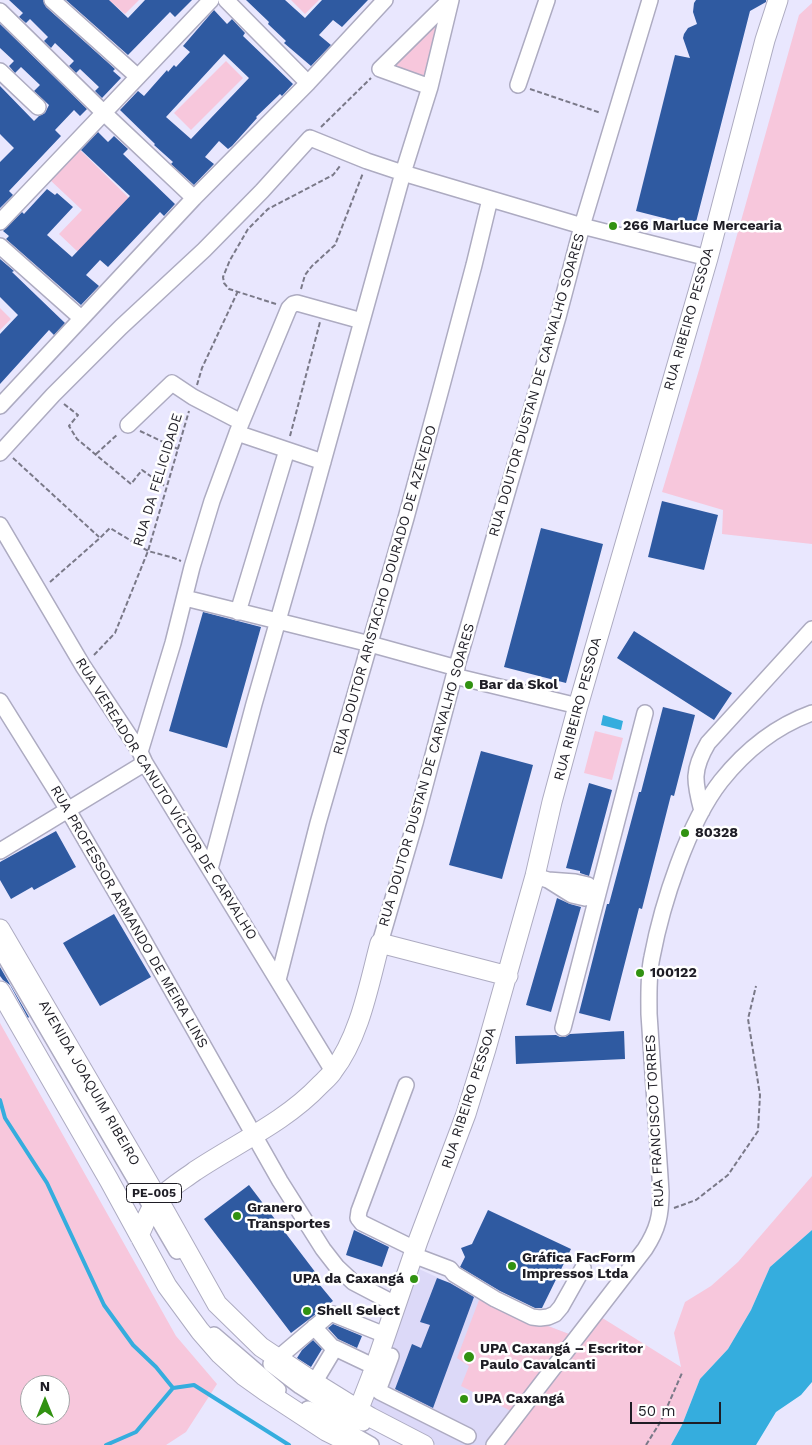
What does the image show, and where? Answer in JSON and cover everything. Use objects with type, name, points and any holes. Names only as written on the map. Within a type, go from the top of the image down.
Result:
[{"type":"main road","name":"RUA RIBEIRO PESSOA","points":[[350,1432],[378,1380],[385,1335],[395,1304],[466,1114],[508,976],[542,878],[552,802],[708,258],[778,0]]},
{"type":"main road","name":"AVENIDA JOAQUIM RIBEIRO","points":[[0,929],[155,1204],[217,1304],[262,1347],[314,1383],[350,1432]]},
{"type":"main road","points":[[380,943],[508,976]]},
{"type":"main road","name":"RUA DOUTOR DUSTAN DE CARVALHO SOARES","points":[[141,1231],[155,1204],[174,1186],[290,1112],[333,1071],[346,1051],[358,1024],[380,943]]},
{"type":"main road","name":"AVENIDA JOAQUIM RIBEIRO","points":[[0,991],[105,1173],[141,1231],[167,1286],[200,1331],[220,1354],[244,1376],[323,1428],[350,1432],[375,1420],[424,1445]]},
{"type":"street","points":[[52,0],[138,78]]},
{"type":"street","points":[[0,222],[212,0]]},
{"type":"street","points":[[226,0],[308,83]]},
{"type":"street","points":[[0,406],[194,198],[308,83],[385,0]]},
{"type":"street","points":[[430,87],[380,69],[450,0]]},
{"type":"street","points":[[210,869],[254,704],[403,173],[430,87],[450,0]]},
{"type":"street","points":[[518,85],[547,0]]},
{"type":"street","name":"RUA DOUTOR DUSTAN DE CARVALHO SOARES","points":[[380,943],[415,823],[455,672],[529,421],[582,226],[650,0]]},
{"type":"street","points":[[0,11],[194,198]]},
{"type":"street","points":[[0,71],[38,107]]},
{"type":"street","points":[[2,451],[53,395],[121,327],[204,250],[262,191],[310,138],[403,173],[582,226],[708,258]]},
{"type":"street","name":"RUA DOUTOR ARISTACHO DOURADO DE AZEVEDO","points":[[278,980],[318,823],[441,389],[490,199]]},
{"type":"street","points":[[0,246],[81,318]]},
{"type":"street","points":[[0,851],[68,810],[142,758],[192,567],[212,501],[239,428],[293,305],[323,310],[362,321]]},
{"type":"street","points":[[128,425],[172,383],[239,428],[287,450],[323,462]]},
{"type":"street","points":[[238,612],[287,450]]},
{"type":"street","name":"RUA VEREADOR CANUTO VÍCTOR DE CARVALHO","points":[[0,526],[333,1071]]},
{"type":"street","points":[[185,598],[370,644],[455,672],[578,706]]},
{"type":"street","points":[[702,811],[695,784],[696,771],[704,749],[812,629]]},
{"type":"street","name":"RUA PROFESSOR ARMANDO DE MEIRA LINS","points":[[0,701],[68,810],[280,1181],[323,1249],[337,1267],[353,1282],[395,1304]]},
{"type":"street","points":[[563,1028],[645,713]]},
{"type":"street","name":"RUA FRANCISCO TORRES","points":[[494,1445],[653,1237],[660,1212],[661,1192],[649,1014],[649,986],[651,958],[660,920],[686,846],[702,811],[721,781],[748,752],[776,731],[812,713]]},
{"type":"street","points":[[542,878],[588,885],[597,894]]},
{"type":"street","points":[[0,948],[155,1204],[211,1306],[242,1341],[300,1386],[325,1402],[350,1432],[371,1445]]},
{"type":"street","points":[[0,978],[141,1231]]},
{"type":"street","points":[[406,1085],[359,1211],[358,1218],[362,1223],[414,1252],[450,1269],[454,1274],[495,1300],[532,1317],[548,1317],[554,1314],[561,1307],[583,1268]]},
{"type":"street","points":[[278,1358],[330,1314],[385,1335]]},
{"type":"street","points":[[314,1327],[334,1349],[336,1348],[378,1380],[468,1436]]},
{"type":"street","points":[[314,1383],[334,1349]]},
{"type":"street","points":[[375,1420],[378,1380],[391,1356]]},
{"type":"street","points":[[350,1432],[404,1445]]},
{"type":"path","points":[[310,138],[380,69]]},
{"type":"path","points":[[518,85],[616,118]]},
{"type":"path","points":[[350,154],[333,175],[268,209],[248,229],[230,260],[224,277],[224,283],[230,289],[293,305],[305,275],[335,245],[367,161]]},
{"type":"path","name":"RUA DA FELICIDADE","points":[[84,666],[116,633],[148,551],[202,368],[238,291]]},
{"type":"path","points":[[287,450],[323,310]]},
{"type":"path","points":[[53,395],[78,415],[69,426],[77,439],[131,484],[142,470],[166,488]]},
{"type":"path","points":[[96,454],[128,425],[178,449]]},
{"type":"path","points":[[2,451],[100,538]]},
{"type":"path","points":[[39,591],[110,528],[148,551],[174,558],[192,567]]},
{"type":"path","points":[[660,1212],[696,1200],[728,1175],[758,1131],[760,1095],[748,1019],[756,986]]},
{"type":"path","points":[[646,1445],[661,1421],[682,1373]]},
{"type":"shaded area","points":[[109,0],[139,0],[125,14]]},
{"type":"shaded area","points":[[291,0],[319,0],[305,14]]},
{"type":"shaded area","points":[[812,3],[812,544],[722,534],[723,510],[662,492],[699,370],[799,15]]},
{"type":"shaded area","points":[[442,10],[426,78],[392,68]]},
{"type":"shaded area","points":[[226,61],[243,78],[191,130],[174,113]]},
{"type":"shaded area","points":[[78,148],[130,199],[78,252],[59,234],[82,210],[49,179]]},
{"type":"shaded area","points":[[0,308],[11,319],[0,330]]},
{"type":"shaded area","points":[[595,731],[623,738],[612,780],[584,773]]},
{"type":"shaded area","points":[[0,1023],[176,1336],[217,1384],[186,1432],[166,1445],[0,1445]]},
{"type":"shaded area","points":[[812,1176],[812,1230],[770,1267],[751,1310],[728,1349],[700,1379],[682,1425],[671,1445],[504,1445],[596,1314],[681,1367],[674,1333],[685,1302],[711,1286],[738,1262]]},
{"type":"shaded area","name":"UPA Caxangá – Escritor Paulo Cavalcanti","points":[[419,1269],[527,1318],[569,1334],[487,1445],[436,1445],[366,1408]]},
{"type":"shaded area","points":[[479,1300],[569,1334],[513,1412],[461,1386],[469,1366],[457,1358]]},
{"type":"water","points":[[603,715],[623,721],[621,730],[601,725]]},
{"type":"water","points":[[812,1230],[812,1382],[801,1395],[776,1412],[756,1445],[671,1445],[682,1425],[700,1379],[728,1349],[751,1310],[770,1267]]},
{"type":"building","points":[[9,0],[43,0],[46,7],[115,69],[113,71],[121,78],[102,98],[95,91],[99,87],[80,69],[76,73],[69,66],[74,61],[55,43],[51,48],[44,41],[48,37],[30,19],[26,23],[19,17],[23,13]]},
{"type":"building","points":[[66,0],[109,0],[128,18],[145,0],[192,0],[175,17],[170,12],[128,55]]},
{"type":"building","points":[[246,0],[285,0],[305,18],[322,0],[368,0],[342,27],[333,20],[319,35],[331,45],[311,66],[284,43],[286,41]]},
{"type":"building","points":[[696,0],[766,0],[766,2],[750,11],[695,226],[636,211],[675,55],[690,58],[683,38],[688,28],[697,24],[693,12]]},
{"type":"building","points":[[214,10],[227,24],[232,19],[245,33],[243,36],[293,84],[282,96],[280,94],[256,117],[232,146],[228,149],[219,141],[205,157],[214,164],[194,185],[171,164],[173,162],[120,110],[138,91],[144,96],[167,70],[168,72],[174,65],[176,67],[190,52],[183,46]],"holes":[[[224,54],[249,78],[191,139],[166,117]]]},
{"type":"building","points":[[0,24],[87,109],[80,116],[74,110],[55,130],[61,136],[9,191],[13,195],[0,208],[0,162],[14,148],[0,134],[0,86],[34,121],[45,113],[49,105],[34,91],[40,85],[21,67],[15,73],[9,66],[14,61],[0,48]]},
{"type":"building","points":[[98,132],[108,142],[114,136],[128,149],[123,154],[175,204],[164,216],[160,212],[108,267],[100,260],[86,275],[99,286],[81,305],[6,239],[9,236],[3,231],[22,212],[24,214],[47,189],[55,195],[57,193],[73,207],[47,235],[72,257],[130,196],[81,150]]},
{"type":"building","points":[[0,259],[65,323],[54,335],[49,330],[0,384],[0,334],[18,315],[0,297]]},
{"type":"building","points":[[662,501],[718,515],[704,570],[648,557]]},
{"type":"building","points":[[541,528],[603,544],[566,683],[504,667]]},
{"type":"building","points":[[203,612],[261,627],[227,748],[169,731]]},
{"type":"building","points":[[634,631],[732,693],[714,720],[617,658]]},
{"type":"building","points":[[663,707],[695,715],[674,796],[671,795],[642,909],[639,908],[610,1021],[579,1013],[607,904],[609,904],[639,792],[641,792]]},
{"type":"building","points":[[481,751],[533,765],[502,879],[449,865]]},
{"type":"building","points":[[589,783],[612,790],[589,876],[580,873],[580,871],[566,868]]},
{"type":"building","points":[[56,831],[76,867],[34,890],[32,887],[11,899],[0,880],[0,862]]},
{"type":"building","points":[[557,898],[581,907],[551,1012],[526,1005]]},
{"type":"building","points":[[114,914],[151,977],[100,1006],[63,943]]},
{"type":"building","points":[[0,967],[29,1017],[28,1018],[10,985],[0,976]]},
{"type":"building","points":[[624,1031],[625,1059],[516,1064],[515,1036],[556,1035],[565,1037],[570,1034]]},
{"type":"building","points":[[249,1185],[322,1281],[319,1284],[333,1301],[291,1333],[204,1219]]},
{"type":"building","name":"Gráfica FacForm Impressos Ltda","points":[[488,1210],[571,1249],[542,1308],[535,1308],[500,1291],[460,1267],[465,1257],[461,1248],[472,1244]]},
{"type":"building","points":[[354,1230],[389,1247],[382,1267],[346,1255]]},
{"type":"building","points":[[437,1278],[474,1297],[433,1408],[395,1389],[412,1344],[421,1348],[430,1325],[420,1322]]},
{"type":"building","points":[[333,1324],[362,1336],[357,1348],[338,1339],[328,1328]]},
{"type":"building","points":[[313,1340],[322,1349],[311,1367],[297,1358],[302,1350]]},
{"type":"waterway","points":[[0,1100],[5,1118],[47,1183],[104,1305],[133,1345],[156,1367],[173,1388]]},
{"type":"waterway","points":[[106,1445],[136,1432],[173,1388],[194,1385],[289,1445]]},
{"type":"place","name":"266 Marluce Mercearia","points":[[613,226]]},
{"type":"place","name":"Bar da Skol","points":[[469,685]]},
{"type":"place","name":"80328","points":[[685,833]]},
{"type":"place","name":"100122","points":[[640,973]]},
{"type":"place","name":"Granero Transportes","points":[[237,1216]]},
{"type":"place","name":"Gráfica FacForm Impressos Ltda","points":[[512,1266]]},
{"type":"place","name":"UPA da Caxangá","points":[[414,1279]]},
{"type":"place","name":"Shell Select","points":[[307,1311]]},
{"type":"place","name":"UPA Caxangá – Escritor Paulo Cavalcanti","points":[[469,1357]]},
{"type":"place","name":"UPA Caxangá","points":[[464,1399]]}]
